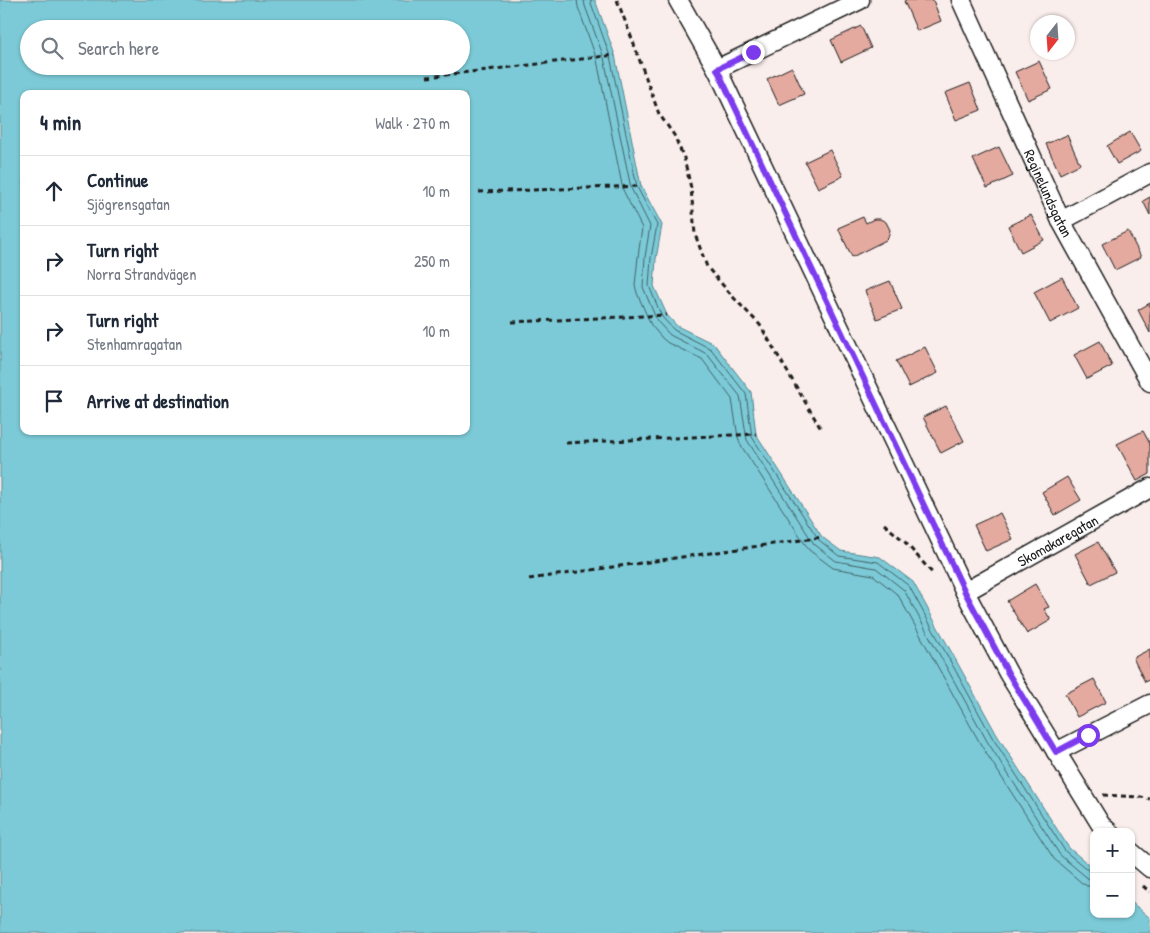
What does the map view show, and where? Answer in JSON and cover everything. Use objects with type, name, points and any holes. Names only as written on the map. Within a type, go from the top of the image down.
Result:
[{"type":"street","points":[[678,0],[717,69],[965,592],[1008,673],[1104,828]]},
{"type":"street","points":[[717,69],[860,0]]},
{"type":"street","name":"Reginelundsgatan","points":[[961,0],[1062,222],[1150,382]]},
{"type":"street","points":[[1062,222],[1150,173]]},
{"type":"street","name":"Skomakaregatan","points":[[965,592],[1150,488]]},
{"type":"street","points":[[1056,752],[1150,704]]},
{"type":"street","points":[[1135,855],[1150,868]]},
{"type":"path","points":[[617,0],[659,114],[674,136],[684,158],[691,188],[695,234],[707,267],[760,325],[821,429]]},
{"type":"path","points":[[470,72],[615,55]]},
{"type":"path","points":[[427,77],[444,75]]},
{"type":"path","points":[[479,192],[641,186]]},
{"type":"path","points":[[512,322],[667,315]]},
{"type":"path","points":[[566,443],[756,434]]},
{"type":"path","points":[[529,578],[822,537]]},
{"type":"path","points":[[1100,795],[1150,799]]},
{"type":"water","points":[[0,0],[595,0],[615,55],[641,186],[662,225],[656,259],[654,286],[667,315],[677,326],[714,344],[751,392],[756,434],[822,537],[841,551],[880,557],[913,582],[997,735],[1069,848],[1090,866],[1090,918],[1135,918],[1135,905],[1150,918],[1150,933],[0,933]]},
{"type":"building","points":[[933,0],[941,21],[917,31],[904,1]]},
{"type":"building","points":[[861,26],[871,48],[841,62],[831,40]]},
{"type":"building","points":[[1039,61],[1052,89],[1028,100],[1015,72]]},
{"type":"building","points":[[792,67],[804,94],[779,105],[767,79]]},
{"type":"building","points":[[970,83],[981,110],[956,120],[945,93]]},
{"type":"building","points":[[1130,132],[1141,151],[1117,164],[1107,146]]},
{"type":"building","points":[[1067,135],[1080,164],[1060,174],[1046,144]]},
{"type":"building","points":[[999,147],[1013,176],[987,188],[973,159]]},
{"type":"building","points":[[830,150],[843,176],[818,188],[805,162]]},
{"type":"building","points":[[1150,197],[1150,215],[1143,201]]},
{"type":"building","points":[[1031,215],[1044,240],[1021,252],[1008,226]]},
{"type":"building","points":[[863,217],[866,223],[874,219],[886,222],[890,230],[888,238],[852,257],[838,228]]},
{"type":"building","points":[[1128,231],[1141,257],[1115,270],[1102,244]]},
{"type":"building","points":[[1062,277],[1078,308],[1050,323],[1034,292]]},
{"type":"building","points":[[890,281],[902,309],[877,319],[865,291]]},
{"type":"building","points":[[1150,303],[1150,333],[1138,310]]},
{"type":"building","points":[[1100,341],[1112,366],[1087,379],[1074,355]]},
{"type":"building","points":[[925,347],[938,373],[909,387],[896,361]]},
{"type":"building","points":[[946,406],[964,441],[941,453],[923,417]]},
{"type":"building","points":[[1143,431],[1150,444],[1150,474],[1137,481],[1117,444]]},
{"type":"building","points":[[1067,477],[1081,500],[1055,515],[1042,492]]},
{"type":"building","points":[[1000,513],[1013,539],[986,551],[974,525]]},
{"type":"building","points":[[1098,542],[1115,572],[1091,584],[1075,554]]},
{"type":"building","points":[[1035,584],[1049,607],[1044,609],[1051,620],[1027,634],[1007,601]]},
{"type":"building","points":[[1150,649],[1150,679],[1145,682],[1133,658]]},
{"type":"building","points":[[1094,679],[1106,702],[1077,717],[1065,694]]},
{"type":"route","points":[[753,52],[717,69],[965,592],[1008,673],[1056,752],[1088,735]]}]
